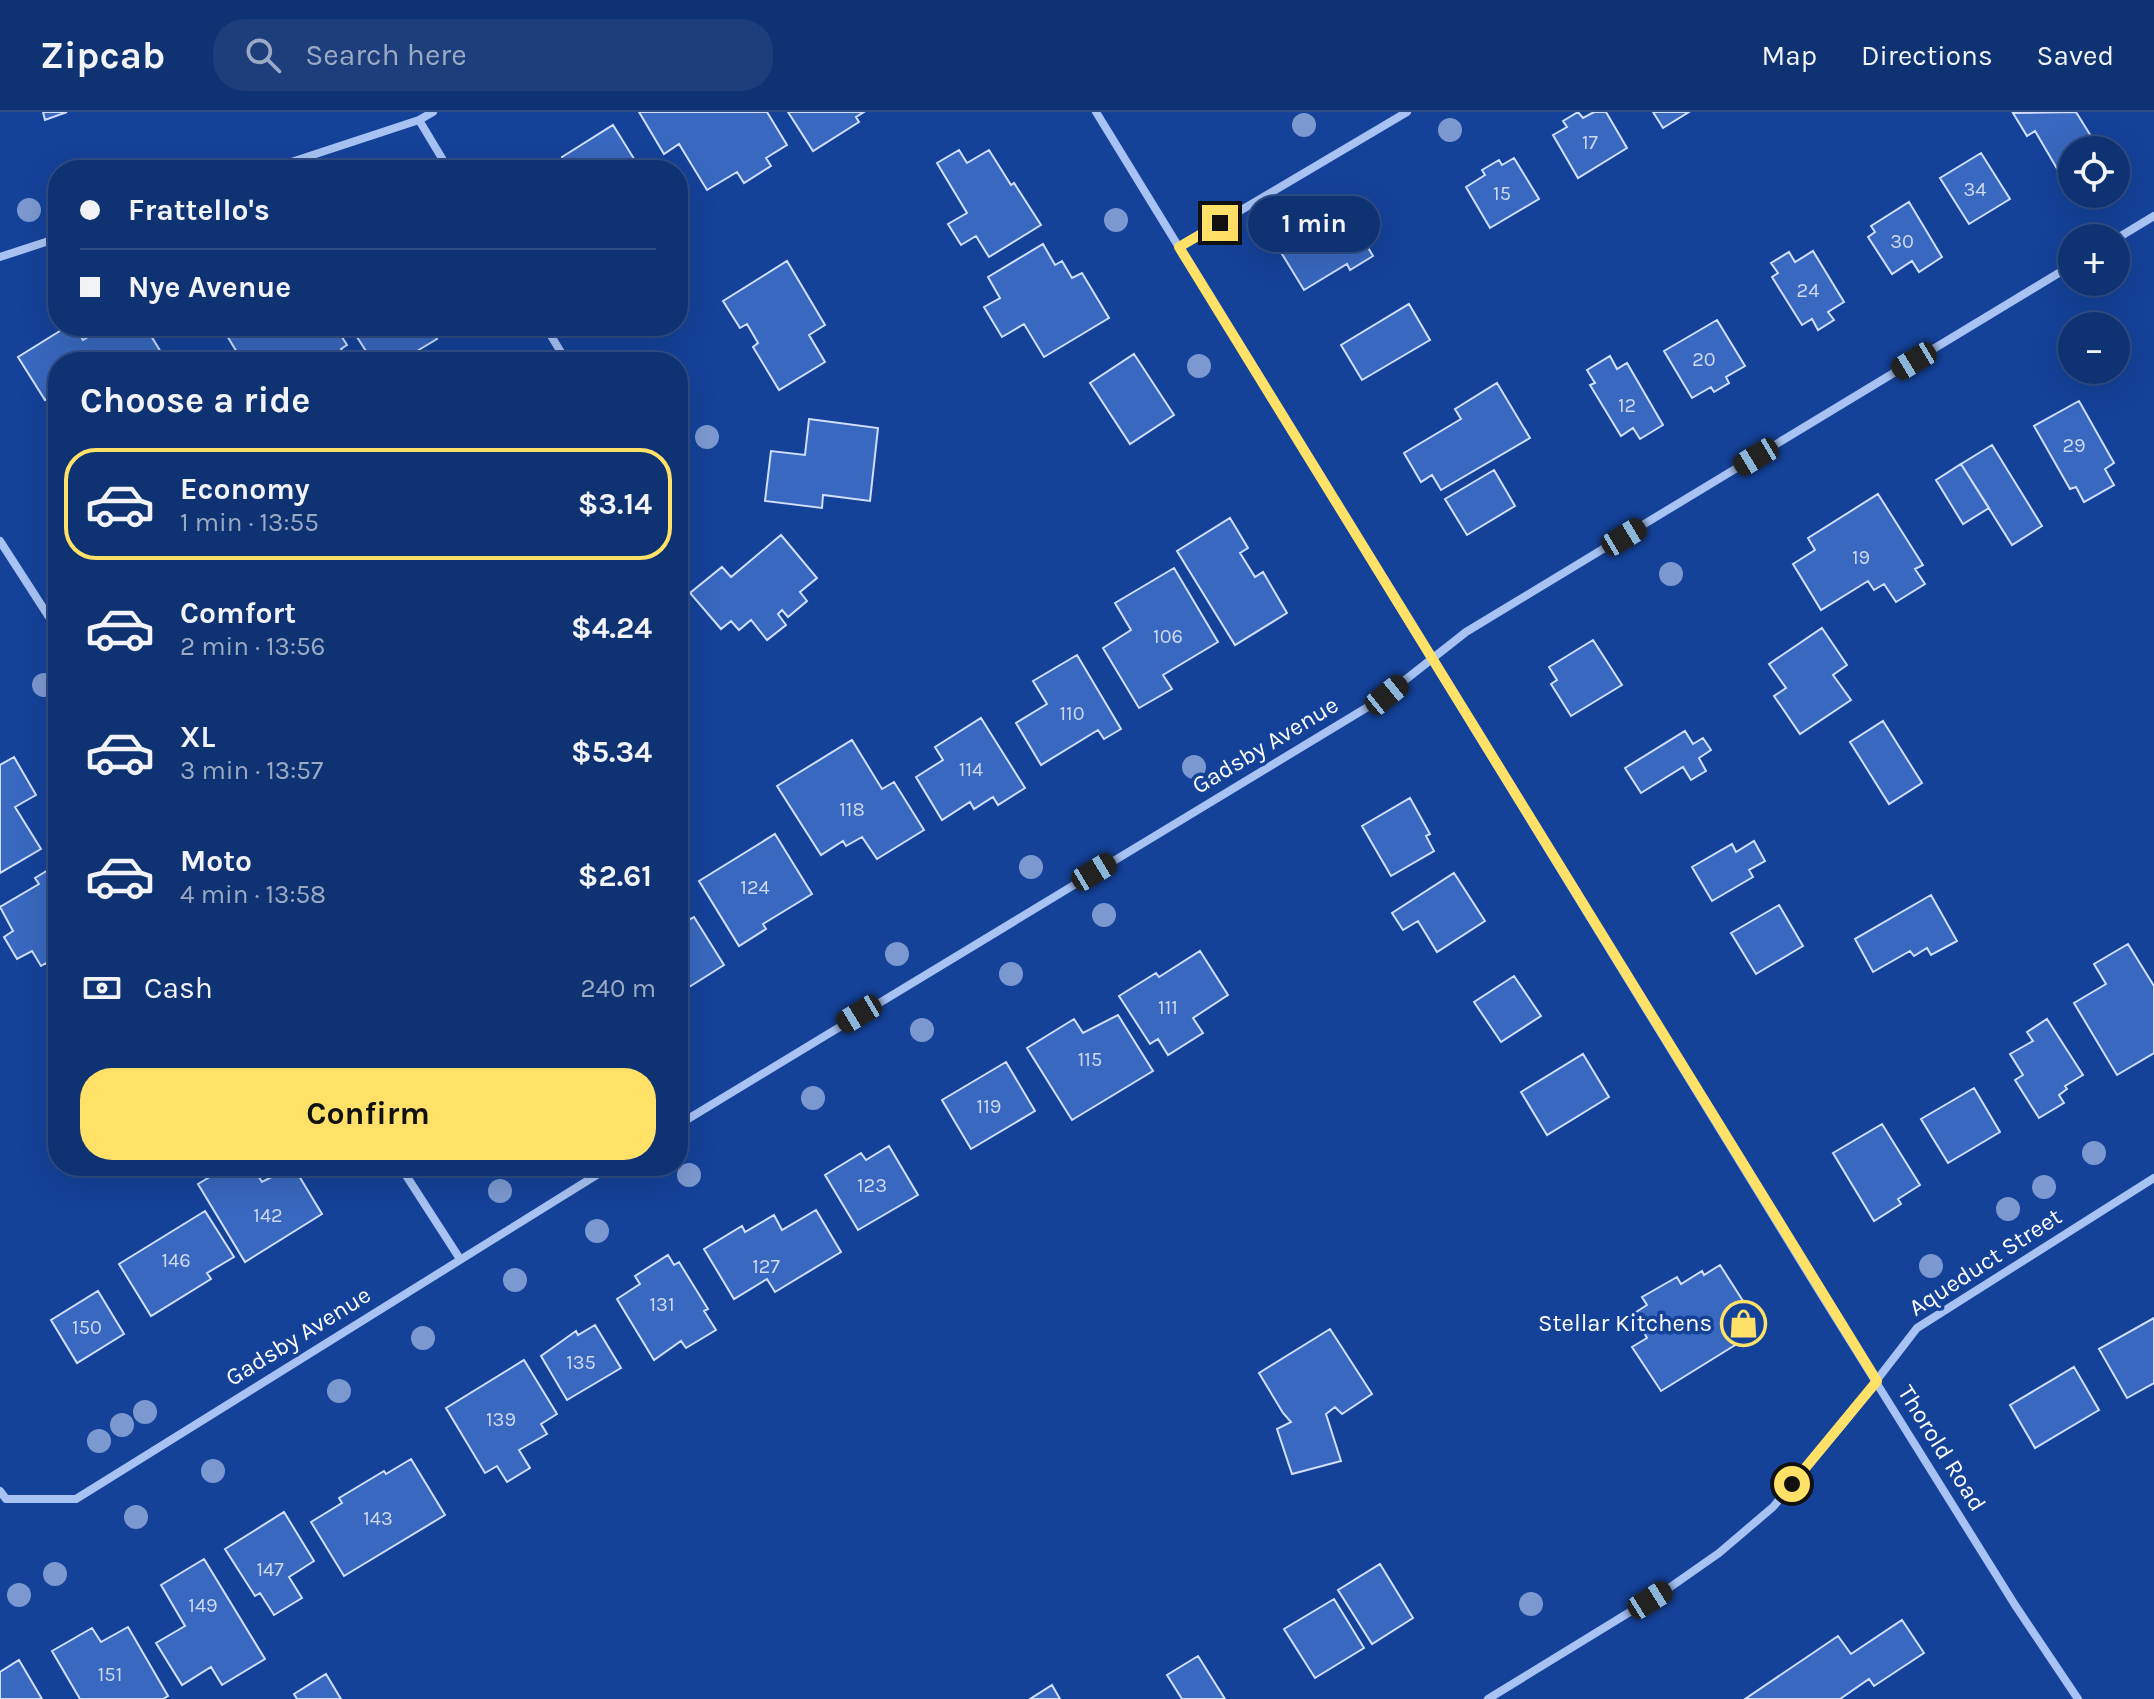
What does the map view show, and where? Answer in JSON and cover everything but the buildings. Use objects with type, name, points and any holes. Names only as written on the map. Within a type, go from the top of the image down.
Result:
[{"type":"street","points":[[297,160],[419,120],[433,112]]},
{"type":"street","name":"Thorold Road","points":[[1096,112],[2015,1605],[2078,1699]]},
{"type":"street","points":[[1179,247],[1407,112]]},
{"type":"street","points":[[419,120],[443,160]]},
{"type":"street","points":[[2130,231],[2154,216]]},
{"type":"street","points":[[0,257],[48,241]]},
{"type":"street","name":"Gadsby Avenue","points":[[688,1119],[1387,695],[1466,632],[2058,273]]},
{"type":"street","points":[[0,541],[48,615]]},
{"type":"street","points":[[406,1176],[460,1259]]},
{"type":"street","name":"Gadsby Avenue","points":[[0,1491],[6,1499],[76,1499],[595,1176]]},
{"type":"street","name":"Aqueduct Street","points":[[1488,1699],[1624,1616],[1719,1553],[1773,1507],[1917,1328],[2154,1178]]},
{"type":"place","name":"Stellar Kitchens","points":[[1743,1323]]},
{"type":"route","points":[[1220,223],[1179,247],[1877,1381],[1792,1484]]}]
